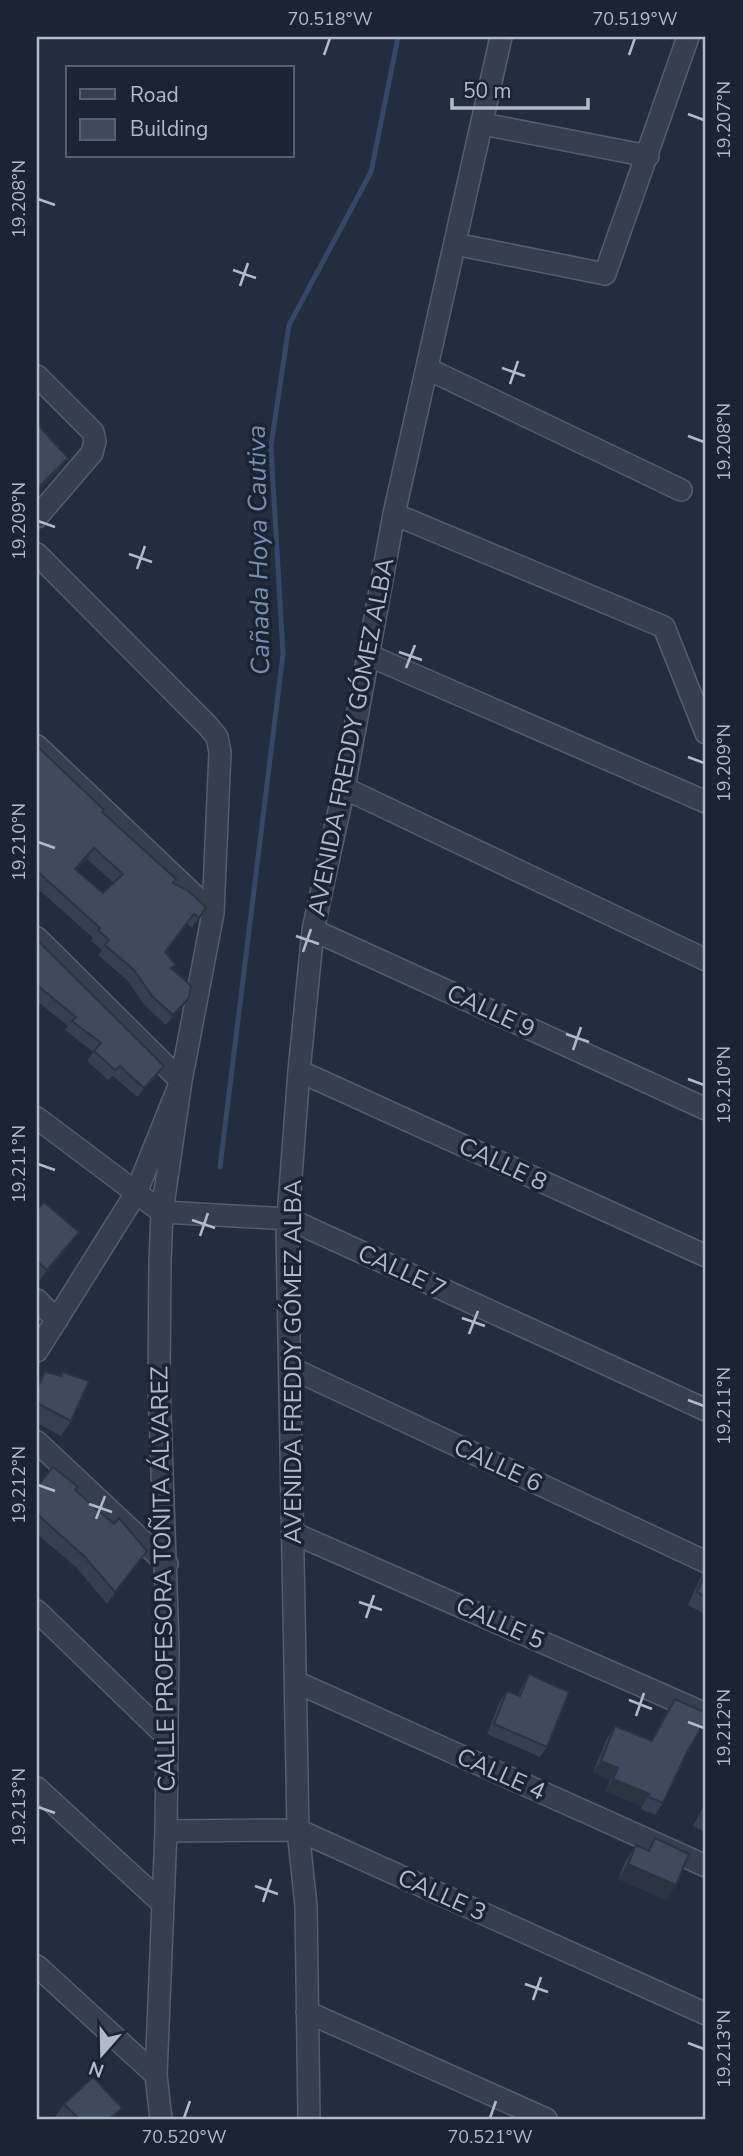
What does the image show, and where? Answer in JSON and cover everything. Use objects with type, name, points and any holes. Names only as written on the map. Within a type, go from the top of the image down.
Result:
[{"type":"street","name":"AVENIDA FREDDY GÓMEZ ALBA","points":[[309,2119],[306,1906],[298,1830],[289,1219],[299,1071],[313,930],[344,788],[394,514],[501,37]]},
{"type":"street","points":[[455,244],[605,274],[688,37]]},
{"type":"street","points":[[483,124],[648,156]]},
{"type":"street","points":[[428,369],[681,490]]},
{"type":"street","points":[[37,376],[93,432],[95,441],[92,453],[37,517]]},
{"type":"street","points":[[394,514],[664,627],[706,733]]},
{"type":"street","points":[[37,554],[208,726],[217,737],[220,752],[213,913],[181,1081],[136,1193],[108,1233],[37,1351]]},
{"type":"street","points":[[368,655],[706,802]]},
{"type":"street","points":[[37,746],[213,913]]},
{"type":"street","points":[[344,788],[706,960]]},
{"type":"street","name":"CALLE 9","points":[[313,930],[706,1110]]},
{"type":"street","points":[[37,937],[181,1081]]},
{"type":"street","name":"CALLE 8","points":[[299,1071],[706,1256]]},
{"type":"street","name":"CALLE PROFESORA TOÑITA ÁLVAREZ","points":[[161,2119],[156,2075],[166,1831],[167,1564],[159,1384],[162,1212],[181,1081]]},
{"type":"street","points":[[37,1118],[162,1212]]},
{"type":"street","name":"CALLE 7","points":[[162,1212],[289,1219],[706,1410]]},
{"type":"street","points":[[37,1300],[57,1320]]},
{"type":"street","name":"CALLE 6","points":[[291,1368],[706,1563]]},
{"type":"street","points":[[37,1442],[167,1564]]},
{"type":"street","name":"CALLE 5","points":[[293,1533],[706,1714]]},
{"type":"street","points":[[37,1611],[166,1736]]},
{"type":"street","name":"CALLE 4","points":[[296,1682],[706,1866]]},
{"type":"street","points":[[37,1788],[162,1903]]},
{"type":"street","name":"CALLE 3","points":[[166,1831],[298,1830],[706,2014]]},
{"type":"street","points":[[37,1966],[156,2075]]},
{"type":"street","points":[[307,2012],[546,2119]]},
{"type":"building","points":[[37,424],[68,458],[37,489]]},
{"type":"building","points":[[37,746],[104,810],[102,812],[176,879],[173,883],[187,890],[206,907],[199,918],[194,914],[165,952],[176,965],[171,968],[191,986],[189,998],[173,1015],[152,996],[134,970],[105,945],[109,940],[98,930],[100,928],[37,871]],"holes":[[[94,848],[123,874],[103,893],[75,869]]]},
{"type":"building","points":[[37,940],[164,1066],[144,1088],[120,1066],[115,1070],[94,1051],[101,1043],[72,1021],[76,1017],[37,985]]},
{"type":"building","points":[[44,1202],[79,1232],[47,1270],[37,1261],[37,1210]]},
{"type":"building","points":[[45,1372],[62,1376],[62,1372],[89,1381],[71,1421],[37,1403],[37,1389]]},
{"type":"building","points":[[53,1467],[78,1487],[75,1490],[114,1524],[119,1518],[147,1551],[115,1592],[85,1557],[37,1514],[37,1487]]},
{"type":"building","points":[[706,1571],[706,1597],[697,1592]]},
{"type":"building","points":[[529,1674],[569,1692],[547,1747],[494,1724],[507,1691],[520,1696]]},
{"type":"building","points":[[675,1699],[706,1713],[706,1720],[688,1750],[663,1803],[649,1797],[650,1794],[613,1779],[618,1768],[601,1761],[615,1726],[652,1741]]},
{"type":"building","points":[[655,1838],[689,1854],[676,1885],[628,1864],[636,1845],[649,1851]]},
{"type":"building","points":[[93,2077],[122,2108],[109,2119],[79,2119],[64,2104]]},
{"type":"waterway","name":"Cañada Hoya Cautiva","points":[[220,1167],[283,654],[271,446],[289,325],[371,172],[398,37]]}]
